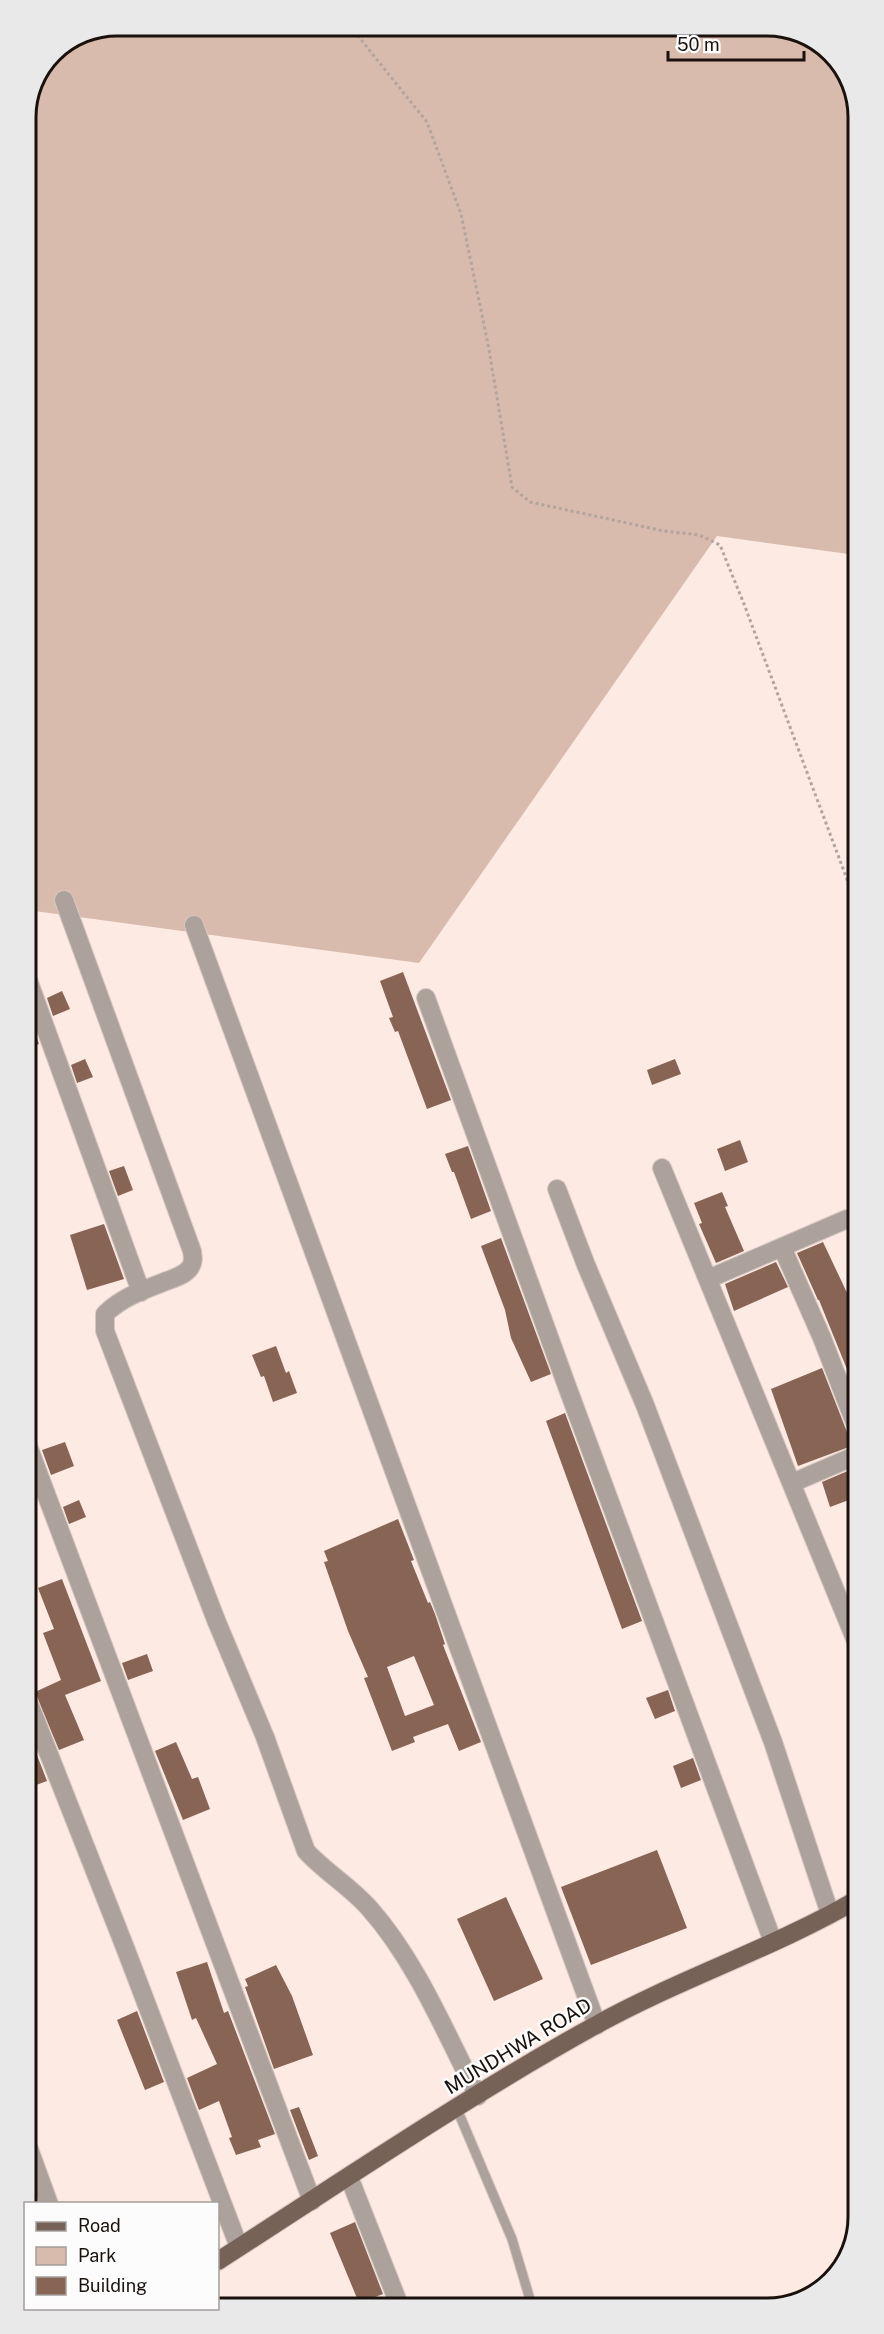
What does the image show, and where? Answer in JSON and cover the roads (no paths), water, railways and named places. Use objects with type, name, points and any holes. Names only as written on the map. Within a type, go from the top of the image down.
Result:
[{"type":"main road","name":"MUNDHWA ROAD","points":[[219,2260],[457,2109],[597,2025],[848,1904]]},
{"type":"street","points":[[64,900],[194,1261],[182,1275],[114,1306],[105,1314],[105,1331],[216,1620],[264,1737],[306,1851],[316,1863],[370,1909],[389,1935],[418,1980],[478,2096]]},
{"type":"street","points":[[194,925],[597,2025]]},
{"type":"street","points":[[426,998],[773,1942]]},
{"type":"street","points":[[36,1002],[141,1292]]},
{"type":"street","points":[[662,1168],[848,1621]]},
{"type":"street","points":[[557,1189],[586,1265],[645,1405],[769,1731],[830,1914]]},
{"type":"street","points":[[708,1279],[847,1219]]},
{"type":"street","points":[[782,1247],[822,1338],[848,1405]]},
{"type":"street","points":[[792,1482],[848,1459]]},
{"type":"street","points":[[36,1467],[312,2201]]},
{"type":"street","points":[[36,1721],[239,2247]]},
{"type":"street","points":[[36,2169],[48,2202]]},
{"type":"street","points":[[349,2177],[396,2298]]},
{"type":"lane","points":[[457,2109],[512,2239],[530,2298]]}]
